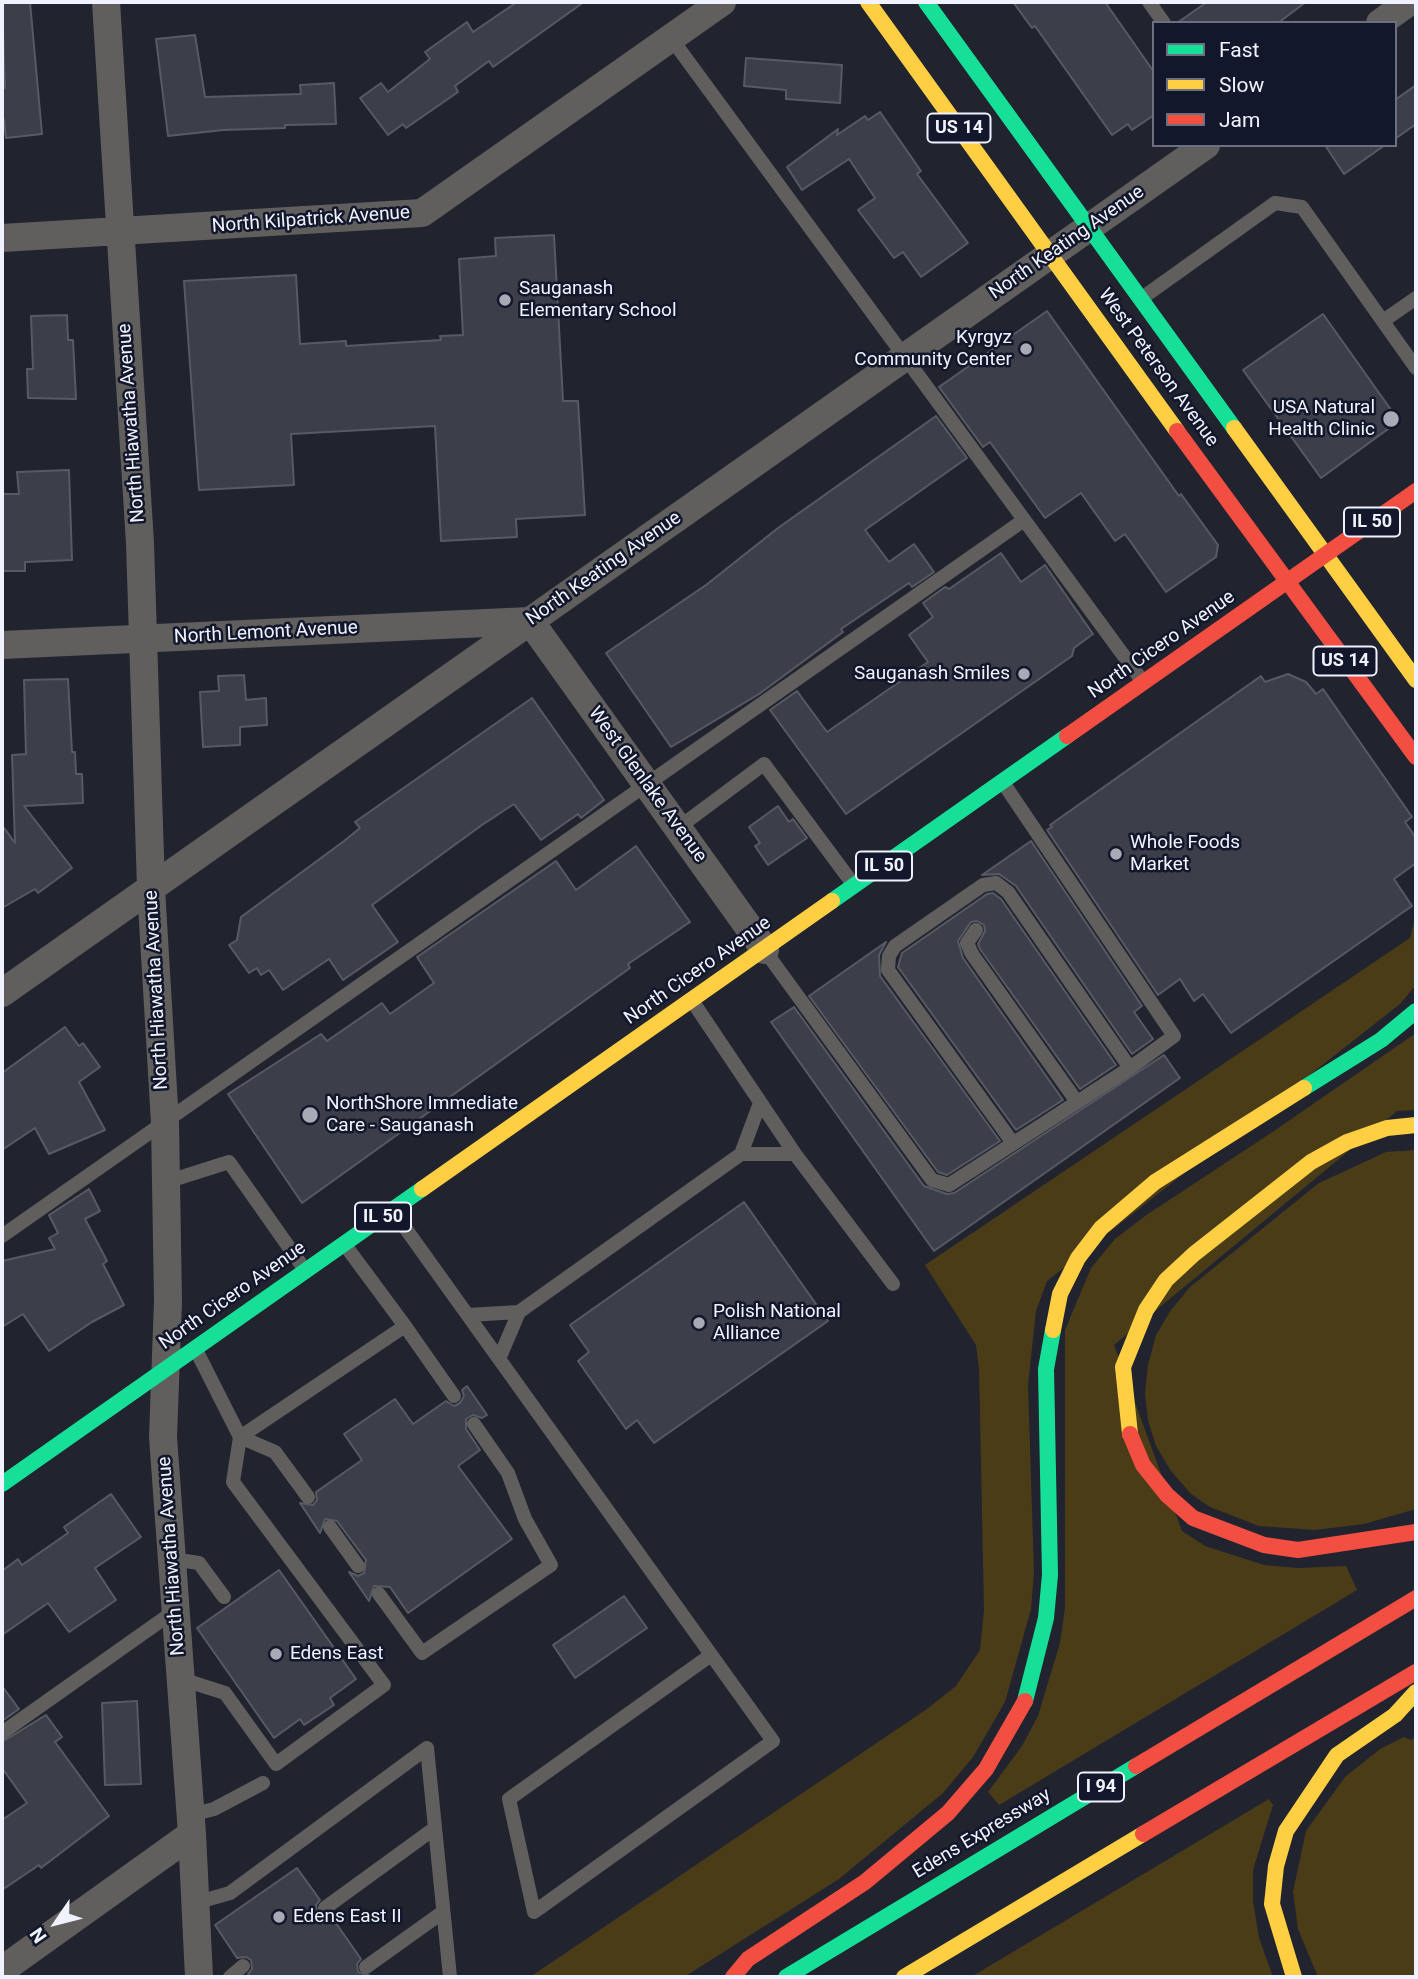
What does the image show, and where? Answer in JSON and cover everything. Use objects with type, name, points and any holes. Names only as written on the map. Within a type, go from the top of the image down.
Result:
[{"type":"main road","name":"West Peterson Avenue","points":[[868,2],[1286,583],[1416,757]]},
{"type":"main road","name":"West Peterson Avenue","points":[[926,2],[1328,554],[1416,680]]},
{"type":"main road","name":"North Cicero Avenue","points":[[2,1484],[1004,783],[1416,491]]},
{"type":"main road","points":[[733,1977],[748,1959],[865,1882],[948,1813],[986,1769],[1026,1699],[1046,1618],[1050,1575],[1046,1369],[1060,1294],[1078,1258],[1101,1228],[1155,1182],[1381,1040],[1416,1011]]},
{"type":"main road","points":[[1416,1125],[1387,1128],[1347,1142],[1311,1162],[1194,1254],[1166,1280],[1146,1310],[1123,1367],[1130,1434],[1143,1465],[1167,1495],[1193,1518],[1264,1545],[1298,1550],[1416,1532]]},
{"type":"main road","name":"Edens Expressway","points":[[786,1977],[1416,1598]]},
{"type":"main road","points":[[904,1977],[1416,1672]]},
{"type":"main road","points":[[1294,1977],[1272,1904],[1276,1866],[1286,1830],[1337,1755],[1395,1715],[1416,1692]]},
{"type":"street","name":"North Hiawatha Avenue","points":[[106,2],[140,542],[151,888],[165,1123],[169,1301],[163,1437],[191,1825],[199,1977]]},
{"type":"street","name":"North Kilpatrick Avenue","points":[[2,238],[422,213],[722,2]]},
{"type":"street","points":[[1383,21],[1409,2]]},
{"type":"street","name":"North Keating Avenue","points":[[2,993],[1203,147]]},
{"type":"street","name":"North Lemont Avenue","points":[[2,645],[530,621]]},
{"type":"street","name":"West Glenlake Avenue","points":[[530,621],[765,950]]},
{"type":"street","points":[[2,1970],[191,1825]]},
{"type":"lane","points":[[1149,2],[1163,21]]},
{"type":"lane","points":[[671,38],[1144,684]]},
{"type":"lane","points":[[1142,298],[1275,203],[1302,207],[1416,368]]},
{"type":"lane","points":[[1383,321],[1416,298]]},
{"type":"lane","points":[[2,1236],[648,786],[1024,520]]},
{"type":"lane","points":[[678,828],[764,764],[855,887]]},
{"type":"lane","points":[[765,950],[932,1180],[949,1185],[1130,1068],[1174,1037],[1004,783]]},
{"type":"lane","points":[[1013,1143],[888,970],[889,956],[895,946],[983,885],[996,883],[1008,892],[1130,1068]]},
{"type":"lane","points":[[976,929],[967,943],[972,954],[1077,1102]]},
{"type":"lane","points":[[692,1001],[795,1154],[893,1284]]},
{"type":"lane","points":[[499,1359],[519,1312],[741,1154],[760,1103]]},
{"type":"lane","points":[[741,1154],[795,1154]]},
{"type":"lane","points":[[166,1182],[229,1162],[306,1271]]},
{"type":"lane","points":[[393,1210],[773,1741],[534,1912],[509,1799],[711,1655]]},
{"type":"lane","points":[[344,1244],[454,1396]]},
{"type":"lane","points":[[468,1315],[519,1312]]},
{"type":"lane","points":[[240,1437],[405,1326]]},
{"type":"lane","points":[[181,1679],[225,1693],[276,1764],[383,1685],[233,1482],[240,1437],[195,1348]]},
{"type":"lane","points":[[379,1594],[422,1653],[551,1565],[525,1519],[508,1473],[474,1424]]},
{"type":"lane","points":[[240,1437],[275,1452],[308,1497]]},
{"type":"lane","points":[[330,1527],[358,1566]]},
{"type":"lane","points":[[172,1559],[199,1563],[224,1597]]},
{"type":"lane","points":[[2,1732],[176,1610]]},
{"type":"lane","points":[[195,1903],[230,1893],[427,1748],[450,1977]]},
{"type":"lane","points":[[191,1825],[263,1783]]},
{"type":"lane","points":[[325,1908],[435,1828]]},
{"type":"lane","points":[[366,1967],[443,1912]]},
{"type":"lane","points":[[230,1977],[243,1966]]},
{"type":"shaded area","points":[[1416,915],[1416,985],[1400,1004],[1047,1281],[1036,1311],[1028,1385],[1034,1572],[1031,1609],[1005,1702],[973,1757],[943,1793],[839,1879],[684,1977],[530,1977],[927,1709],[956,1686],[980,1650],[984,1610],[979,1368],[976,1345],[925,1265],[1410,938]]},
{"type":"shaded area","points":[[1416,1033],[1416,1110],[1397,1111],[1114,1345],[1182,1531],[1205,1546],[1264,1565],[1298,1568],[1346,1566],[1357,1590],[999,1805],[988,1792],[1022,1746],[1038,1716],[1060,1643],[1065,1608],[1065,1330],[1091,1268],[1115,1239],[1145,1216]]},
{"type":"shaded area","points":[[1416,1150],[1416,1509],[1364,1524],[1315,1530],[1259,1526],[1210,1507],[1191,1494],[1171,1471],[1156,1446],[1148,1420],[1145,1393],[1148,1365],[1156,1335],[1171,1310],[1190,1287],[1319,1183],[1386,1152]]},
{"type":"shaded area","points":[[1404,1737],[1411,1740],[1416,1737],[1416,1977],[1318,1977],[1298,1929],[1293,1892],[1306,1831],[1345,1777],[1380,1749]]},
{"type":"shaded area","points":[[1269,1799],[1273,1805],[1253,1870],[1253,1901],[1259,1938],[1273,1977],[971,1977]]},
{"type":"building","points":[[2,2],[30,2],[42,134],[6,138],[2,119],[2,88],[5,88]]},
{"type":"building","points":[[517,2],[584,2],[493,67],[489,61],[455,86],[458,92],[406,128],[403,124],[388,135],[360,98],[381,83],[388,92],[430,59],[425,52],[467,22],[473,32]]},
{"type":"building","points":[[1013,2],[1105,2],[1152,69],[1152,116],[1132,130],[1128,124],[1112,135],[1035,26],[1032,28]]},
{"type":"building","points":[[1207,2],[1306,2],[1281,21],[1180,21]]},
{"type":"building","points":[[195,35],[205,97],[301,94],[300,85],[334,83],[336,124],[285,125],[285,128],[223,130],[168,136],[156,39]]},
{"type":"building","points":[[746,58],[842,65],[840,103],[786,99],[786,90],[744,86]]},
{"type":"building","points":[[1416,85],[1416,124],[1397,138],[1397,99]]},
{"type":"building","points":[[880,112],[921,171],[917,174],[968,243],[921,277],[903,252],[894,258],[858,210],[875,198],[849,159],[802,190],[787,167],[838,129],[837,135],[865,116],[868,120]]},
{"type":"building","points":[[1326,147],[1382,147],[1344,174]]},
{"type":"building","name":"Sauganash Elementary School","points":[[554,235],[563,401],[578,401],[585,515],[516,519],[517,537],[441,541],[435,426],[291,434],[294,485],[199,490],[184,281],[296,275],[300,344],[346,341],[346,346],[441,340],[440,336],[463,335],[459,259],[496,256],[495,238]]},
{"type":"building","points":[[1047,311],[1179,496],[1181,494],[1218,545],[1216,557],[1166,592],[1125,534],[1115,541],[1081,493],[1045,518],[990,442],[983,447],[939,387]]},
{"type":"building","points":[[1323,314],[1399,421],[1321,478],[1243,370]]},
{"type":"building","points":[[67,315],[68,340],[73,340],[76,399],[28,398],[27,369],[33,369],[31,316]]},
{"type":"building","points":[[936,416],[967,458],[865,530],[889,562],[914,544],[934,572],[912,587],[909,583],[841,629],[843,632],[759,694],[671,747],[606,653],[706,585],[778,528]]},
{"type":"building","points":[[69,470],[72,560],[25,562],[25,571],[2,571],[2,494],[19,494],[17,472]]},
{"type":"building","points":[[1001,553],[1021,582],[1045,565],[1093,634],[1074,648],[1072,656],[846,814],[770,710],[797,691],[827,732],[928,662],[909,635],[933,617],[923,603],[945,587],[949,589]]},
{"type":"building","points":[[1288,674],[1306,682],[1316,694],[1323,689],[1412,817],[1405,822],[1416,838],[1416,863],[1394,879],[1412,906],[1231,1033],[1203,994],[1194,1001],[1180,979],[1158,995],[1047,830],[1052,827],[1050,825],[1261,676],[1265,682]]},
{"type":"building","points":[[244,675],[246,700],[266,698],[267,725],[240,727],[240,745],[203,747],[200,692],[219,691],[218,676]]},
{"type":"building","points":[[68,679],[72,752],[75,752],[76,774],[82,774],[83,803],[24,806],[72,868],[38,893],[35,889],[2,908],[2,825],[15,843],[12,755],[26,754],[24,680]]},
{"type":"building","points":[[532,698],[604,800],[581,818],[578,814],[541,840],[514,804],[482,825],[372,905],[398,942],[343,980],[329,959],[283,990],[269,970],[261,975],[257,968],[249,973],[229,945],[237,940],[241,917],[360,828],[355,822]]},
{"type":"building","points":[[778,806],[789,822],[793,819],[807,838],[768,865],[755,846],[760,843],[749,827]]},
{"type":"building","points":[[1031,841],[1142,1006],[1134,1012],[1153,1039],[1132,1054],[1016,886],[999,874],[982,875]]},
{"type":"building","points":[[636,846],[690,922],[628,964],[630,968],[302,1203],[228,1094],[321,1034],[327,1041],[382,1003],[390,1014],[434,983],[417,957],[556,861],[576,890]]},
{"type":"building","points":[[993,893],[1001,899],[1116,1065],[1080,1089],[980,949],[978,944],[985,931],[984,925],[977,921],[971,922],[958,941],[963,958],[1063,1100],[1016,1130],[898,967],[902,953],[987,894]]},
{"type":"building","points":[[886,942],[879,955],[880,976],[1000,1141],[947,1175],[938,1172],[809,996]]},
{"type":"building","points":[[794,1007],[924,1186],[947,1194],[954,1193],[1164,1055],[1180,1078],[934,1251],[771,1022]]},
{"type":"building","points":[[65,1027],[79,1046],[83,1043],[100,1067],[79,1082],[105,1130],[49,1154],[35,1128],[2,1150],[2,1073]]},
{"type":"building","points":[[89,1189],[100,1211],[85,1219],[107,1261],[103,1264],[124,1305],[92,1322],[49,1351],[23,1314],[2,1327],[2,1261],[55,1249],[49,1238],[58,1233],[49,1215]]},
{"type":"building","name":"Polish National Alliance","points":[[744,1202],[828,1321],[654,1443],[637,1420],[626,1429],[578,1361],[589,1352],[570,1325]]},
{"type":"building","points":[[467,1386],[487,1415],[482,1418],[473,1415],[466,1419],[466,1429],[480,1450],[458,1466],[512,1539],[408,1613],[390,1587],[374,1586],[369,1601],[349,1572],[358,1576],[364,1573],[366,1560],[337,1521],[325,1519],[320,1533],[300,1503],[313,1505],[317,1500],[316,1492],[362,1460],[344,1434],[395,1399],[413,1424],[446,1401],[454,1406],[460,1403],[464,1396],[462,1390]]},
{"type":"building","points":[[111,1494],[141,1537],[95,1568],[116,1600],[69,1632],[48,1603],[2,1635],[2,1571],[18,1559],[22,1565],[68,1533],[64,1527]]},
{"type":"building","name":"Edens East","points":[[279,1570],[356,1679],[330,1698],[334,1705],[304,1725],[300,1719],[274,1738],[197,1628]]},
{"type":"building","points":[[624,1596],[647,1628],[575,1678],[553,1645]]},
{"type":"building","points":[[2,1686],[19,1709],[2,1721]]},
{"type":"building","points":[[137,1701],[141,1784],[105,1785],[102,1703]]},
{"type":"building","points":[[46,1715],[62,1737],[55,1742],[109,1816],[41,1868],[39,1865],[2,1890],[2,1820],[27,1803],[2,1768],[2,1742]]},
{"type":"building","name":"Edens East II","points":[[297,1868],[320,1900],[316,1905],[317,1913],[322,1917],[331,1916],[361,1959],[357,1964],[358,1972],[374,1977],[251,1977],[248,1974],[252,1969],[251,1960],[246,1957],[237,1958],[215,1925]]},
{"type":"traffic: fast","points":[[926,2],[1234,428]]},
{"type":"traffic: fast","points":[[832,901],[1067,736]]},
{"type":"traffic: fast","points":[[1304,1088],[1381,1040],[1416,1011]]},
{"type":"traffic: fast","points":[[2,1484],[422,1189]]},
{"type":"traffic: fast","points":[[1025,1701],[1046,1618],[1050,1575],[1046,1369],[1053,1330]]},
{"type":"traffic: fast","points":[[786,1977],[1136,1766]]},
{"type":"traffic: slow","points":[[868,2],[1177,431]]},
{"type":"traffic: slow","points":[[1234,428],[1416,680]]},
{"type":"traffic: slow","points":[[422,1189],[832,901]]},
{"type":"traffic: slow","points":[[1053,1330],[1060,1294],[1078,1258],[1101,1228],[1155,1182],[1304,1088]]},
{"type":"traffic: slow","points":[[1130,1434],[1123,1367],[1146,1310],[1166,1280],[1194,1254],[1311,1162],[1347,1142],[1387,1128],[1416,1125]]},
{"type":"traffic: slow","points":[[1294,1977],[1272,1904],[1276,1866],[1286,1831],[1337,1755],[1395,1715],[1416,1692]]},
{"type":"traffic: slow","points":[[904,1977],[1143,1834]]},
{"type":"traffic: jam","points":[[1177,431],[1416,757]]},
{"type":"traffic: jam","points":[[1067,736],[1416,491]]},
{"type":"traffic: jam","points":[[1130,1434],[1143,1465],[1167,1495],[1193,1518],[1264,1545],[1298,1550],[1416,1532]]},
{"type":"traffic: jam","points":[[1136,1766],[1416,1598]]},
{"type":"traffic: jam","points":[[1143,1834],[1416,1672]]},
{"type":"traffic: jam","points":[[733,1977],[748,1959],[865,1882],[948,1813],[986,1769],[1025,1701]]},
{"type":"place","name":"Sauganash Elementary School","points":[[505,300]]},
{"type":"place","name":"Kyrgyz Community Center","points":[[1026,349]]},
{"type":"place","name":"USA Natural Health Clinic","points":[[1391,419]]},
{"type":"place","name":"Sauganash Smiles","points":[[1024,674]]},
{"type":"place","name":"Whole Foods Market","points":[[1116,854]]},
{"type":"place","name":"NorthShore Immediate Care - Sauganash","points":[[310,1115]]},
{"type":"place","name":"Polish National Alliance","points":[[699,1323]]},
{"type":"place","name":"Edens East","points":[[276,1654]]},
{"type":"place","name":"Edens East II","points":[[279,1917]]}]
